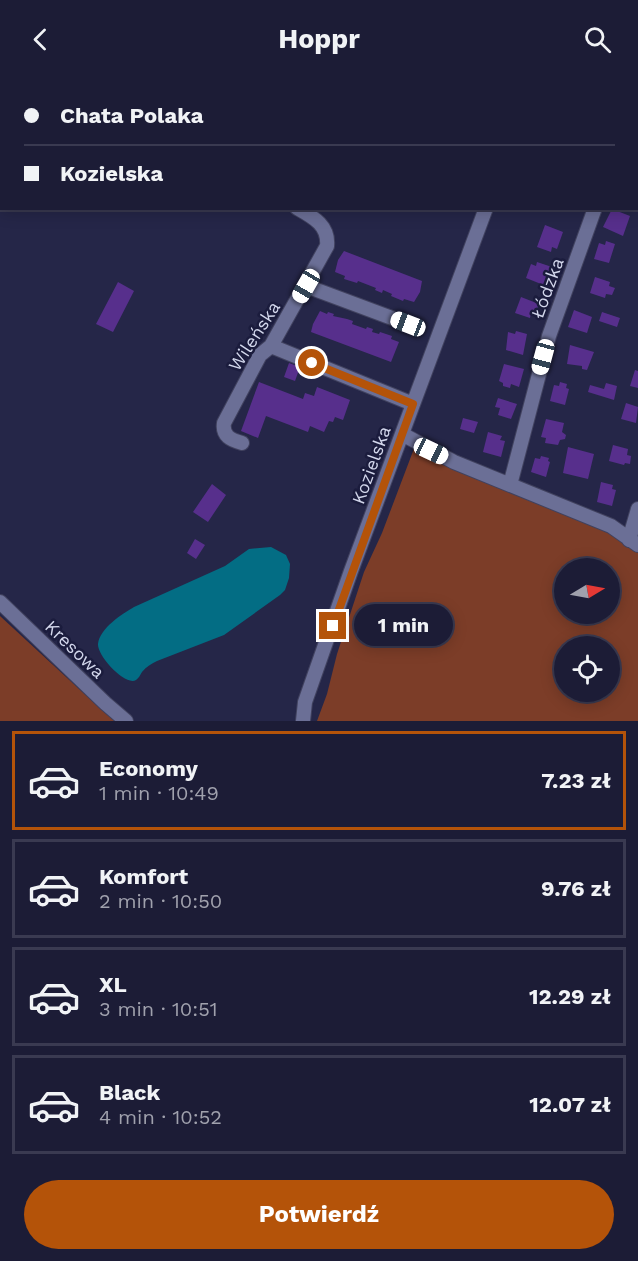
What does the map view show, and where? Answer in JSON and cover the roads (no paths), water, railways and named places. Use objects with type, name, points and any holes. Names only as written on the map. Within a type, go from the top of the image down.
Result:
[{"type":"street","name":"Wileńska","points":[[242,443],[227,436],[224,432],[224,423],[260,355],[271,346],[306,286],[324,252],[327,240],[325,228],[300,210]]},
{"type":"street","name":"Kozielska","points":[[303,721],[305,702],[485,210]]},
{"type":"street","name":"Łódzka","points":[[510,485],[549,336],[594,210]]},
{"type":"street","points":[[306,286],[408,324]]},
{"type":"street","points":[[271,346],[413,404]]},
{"type":"street","points":[[402,434],[454,462],[611,526],[633,543],[638,509]]},
{"type":"street","name":"Kresowa","points":[[0,602],[126,721]]},
{"type":"street","name":"Kozielska","points":[[291,721],[305,702]]},
{"type":"water","points":[[271,547],[286,555],[290,564],[285,590],[224,635],[157,661],[145,669],[137,679],[131,681],[119,675],[102,656],[98,644],[103,632],[112,622],[129,610],[225,566],[249,549]]}]
